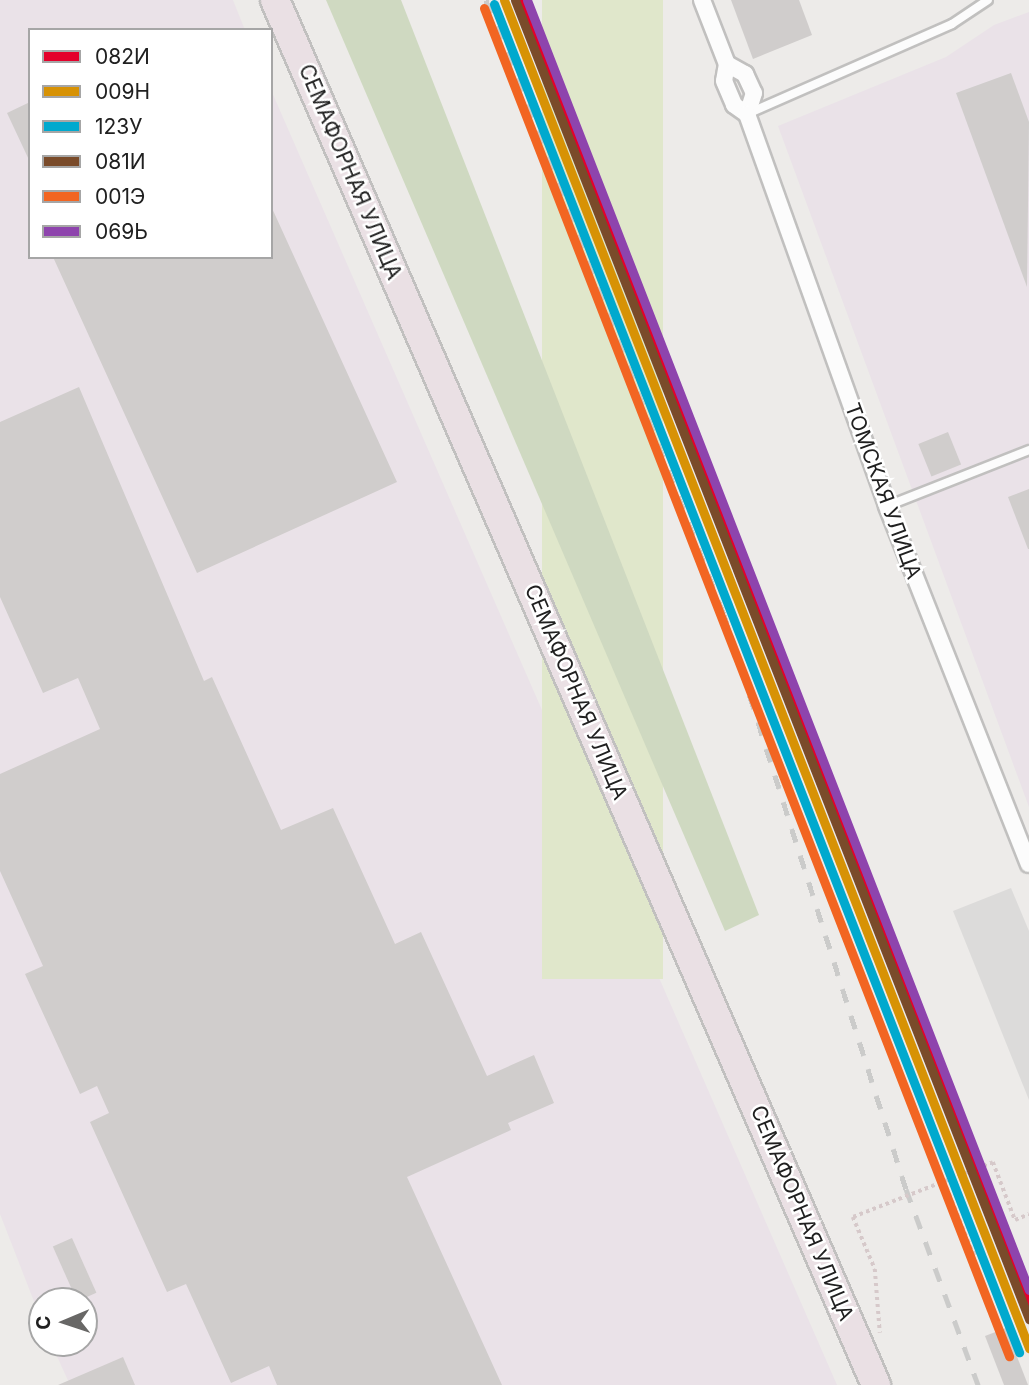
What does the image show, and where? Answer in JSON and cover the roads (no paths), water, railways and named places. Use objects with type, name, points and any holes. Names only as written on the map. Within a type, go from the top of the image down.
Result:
[{"type":"highway","name":"СЕМАФОРНАЯ УЛИЦА","points":[[275,0],[876,1385]]},
{"type":"street","name":"ТОМСКАЯ УЛИЦА","points":[[702,0],[727,64],[745,74],[754,93],[747,114],[887,506],[1029,864]]},
{"type":"lane","points":[[747,114],[952,24],[988,0]]},
{"type":"lane","points":[[887,506],[1029,450]]},
{"type":"railway","points":[[486,0],[724,615],[906,1189],[978,1385]]}]
